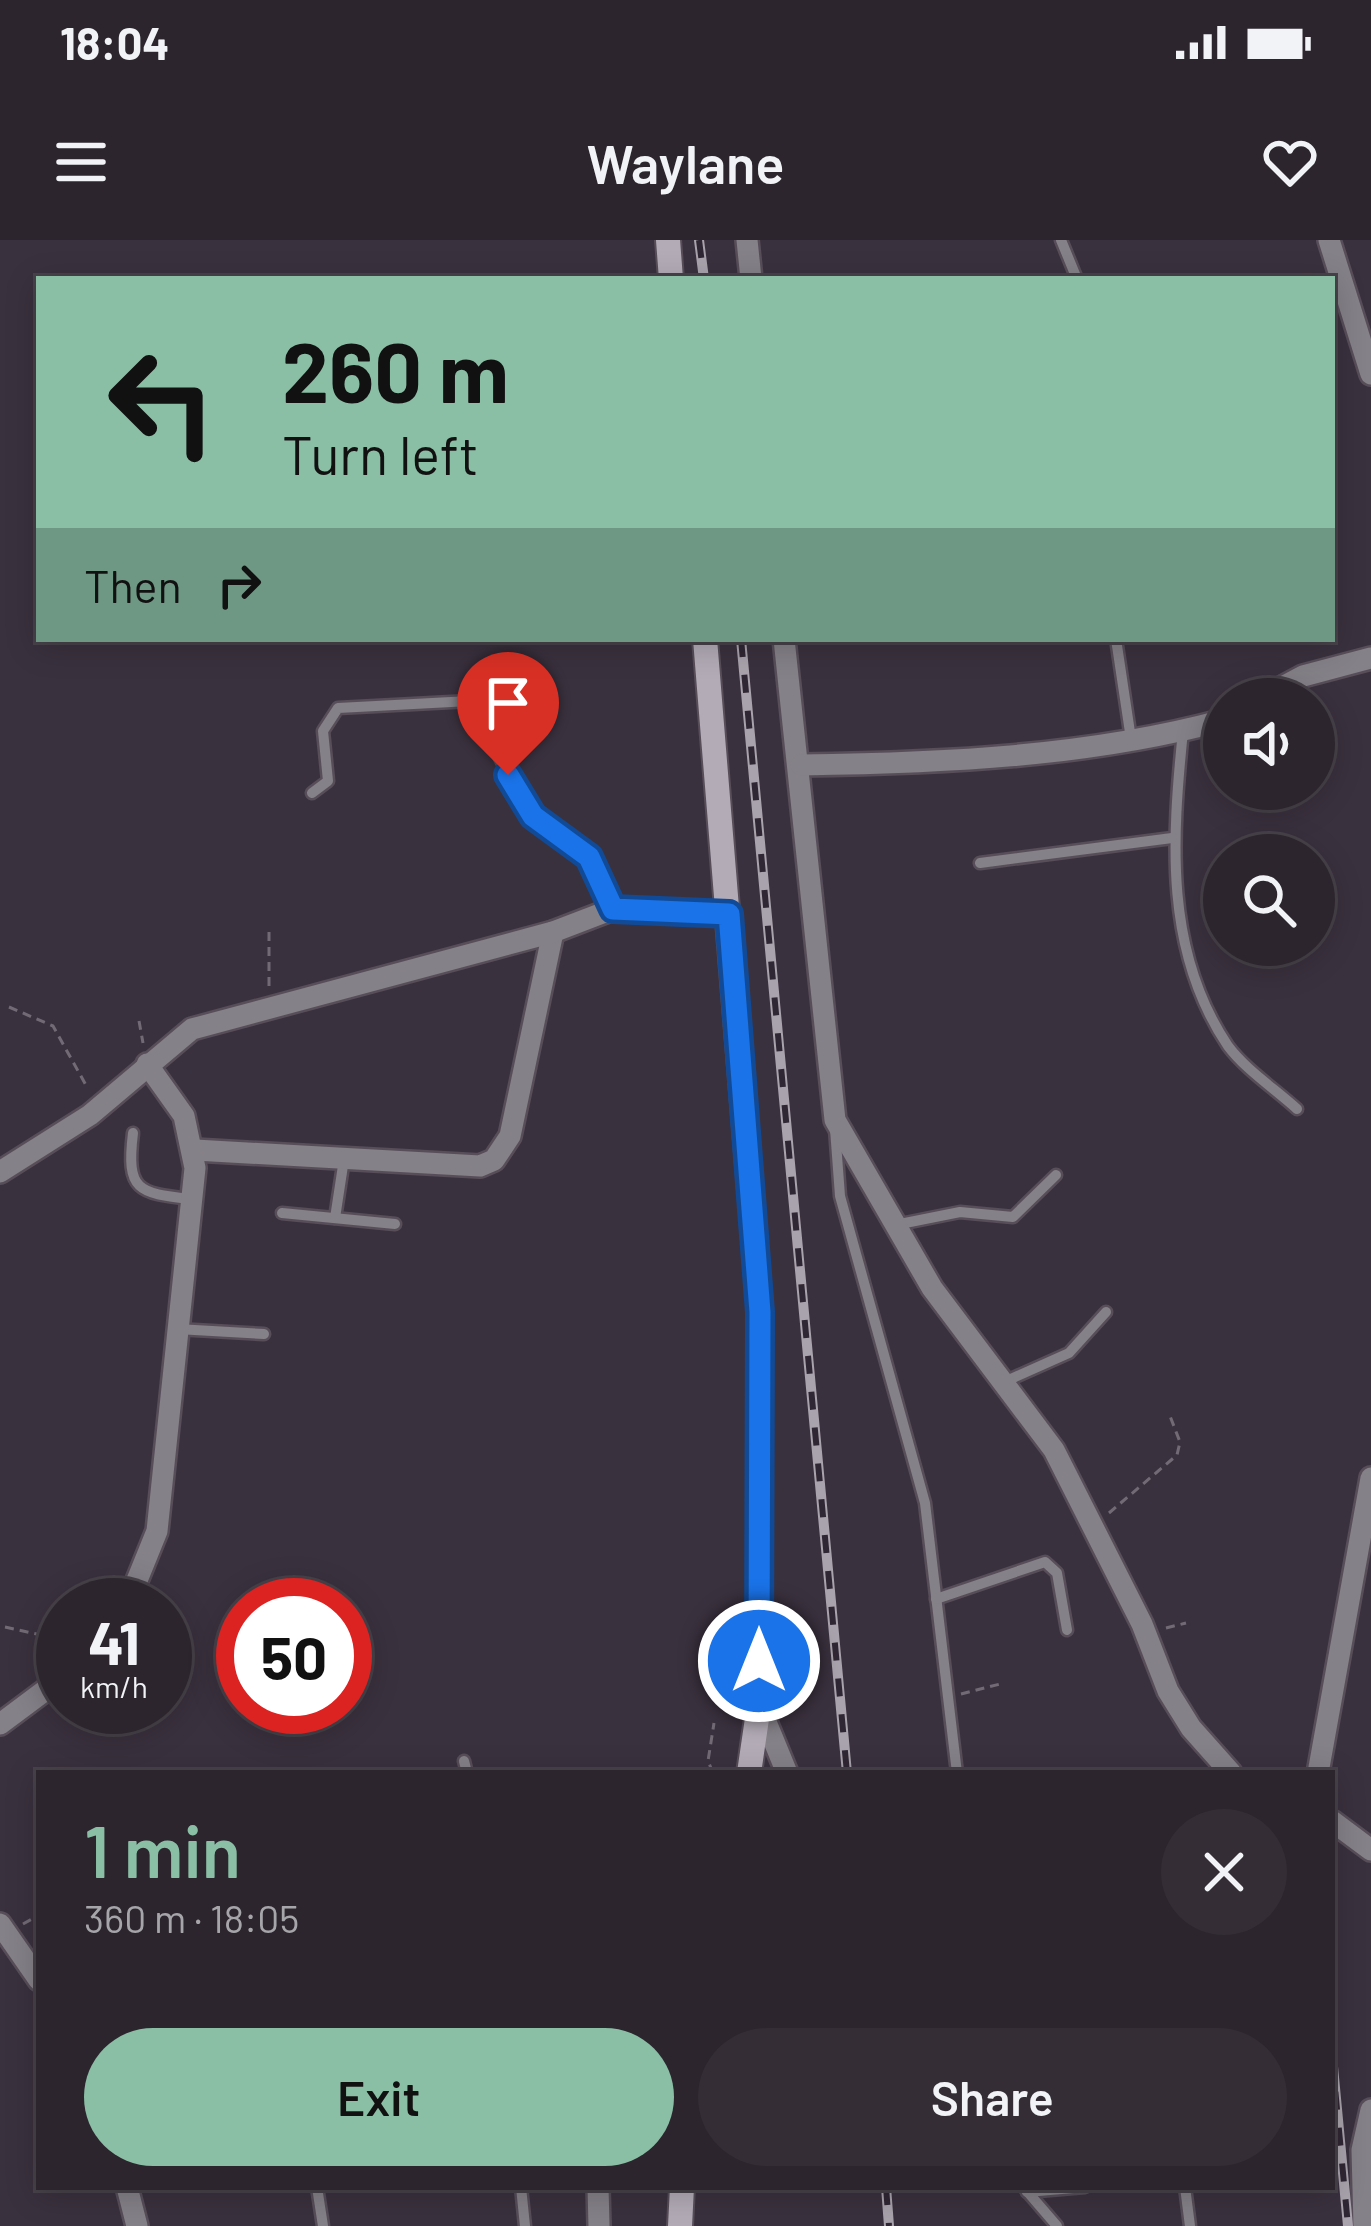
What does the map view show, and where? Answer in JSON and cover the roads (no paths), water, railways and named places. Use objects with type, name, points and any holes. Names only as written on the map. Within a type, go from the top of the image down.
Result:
[{"type":"main road","points":[[668,240],[671,276]]},
{"type":"main road","points":[[705,642],[760,1312],[759,1705],[749,1770]]},
{"type":"main road","points":[[680,2226],[682,2190]]},
{"type":"street","points":[[747,240],[751,276]]},
{"type":"street","points":[[1329,240],[1371,374]]},
{"type":"street","points":[[784,642],[801,765],[814,960],[835,1120],[944,1306],[1054,1450],[1147,1634],[1168,1691],[1191,1729],[1228,1770]]},
{"type":"street","points":[[1299,678],[1371,658]]},
{"type":"street","points":[[801,765],[941,763],[1131,740],[1203,726]]},
{"type":"street","points":[[0,1172],[99,1108],[192,1030],[553,932],[613,909],[729,914]]},
{"type":"street","points":[[194,1150],[480,1166],[494,1160],[510,1136],[553,932]]},
{"type":"street","points":[[138,1578],[157,1531],[194,1150],[179,1106],[147,1064]]},
{"type":"street","points":[[1319,1770],[1371,1478]]},
{"type":"street","points":[[0,1724],[36,1697]]},
{"type":"street","points":[[759,1705],[787,1770]]},
{"type":"street","points":[[1335,1823],[1371,1850]]},
{"type":"street","points":[[0,1924],[36,1976]]},
{"type":"street","points":[[1364,2226],[1362,2150],[1371,2110]]},
{"type":"street","points":[[129,2190],[137,2226]]},
{"type":"street","points":[[598,2190],[599,2226]]},
{"type":"lane","points":[[1061,240],[1076,276]]},
{"type":"lane","points":[[1116,642],[1131,740]]},
{"type":"lane","points":[[312,793],[328,781],[323,731],[338,708],[470,701],[485,712],[495,748],[522,801],[589,857],[613,909]]},
{"type":"lane","points":[[1184,731],[1172,838],[1186,957],[1229,1047],[1297,1109]]},
{"type":"lane","points":[[980,863],[1172,838]]},
{"type":"lane","points":[[835,1120],[839,1196],[913,1446],[957,1770]]},
{"type":"lane","points":[[134,1133],[130,1163],[138,1187],[146,1194],[192,1199]]},
{"type":"lane","points":[[335,1218],[344,1159]]},
{"type":"lane","points":[[896,1225],[960,1212],[1013,1217],[1056,1175]]},
{"type":"lane","points":[[282,1213],[395,1224]]},
{"type":"lane","points":[[1001,1383],[1069,1353],[1106,1312]]},
{"type":"lane","points":[[177,1329],[264,1334]]},
{"type":"lane","points":[[936,1599],[1045,1562],[1058,1573],[1067,1630]]},
{"type":"lane","points":[[317,2190],[323,2226]]},
{"type":"lane","points":[[521,2190],[525,2226]]},
{"type":"lane","points":[[1025,2190],[1057,2226]]},
{"type":"lane","points":[[1185,2190],[1190,2226]]},
{"type":"railway","points":[[699,240],[704,276]]},
{"type":"railway","points":[[741,642],[847,1770]]},
{"type":"railway","points":[[1335,2088],[1348,2226]]},
{"type":"railway","points":[[886,2190],[889,2226]]}]
